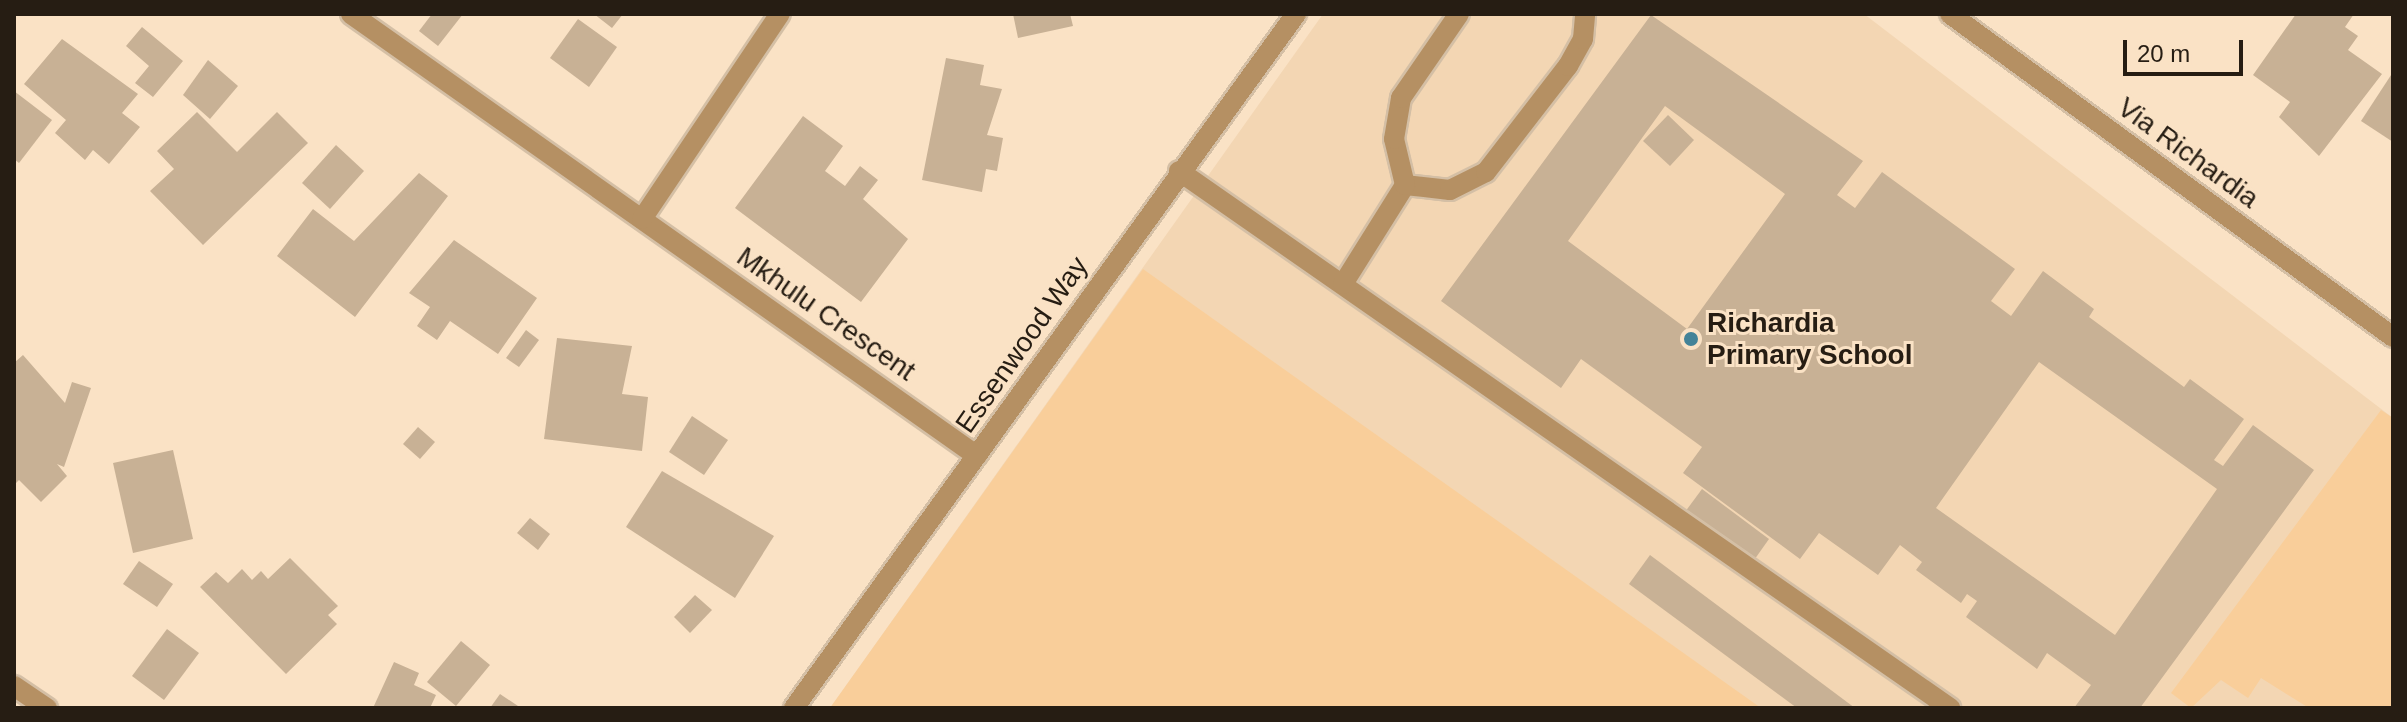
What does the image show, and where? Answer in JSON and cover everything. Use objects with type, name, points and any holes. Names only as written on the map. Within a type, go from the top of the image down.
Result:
[{"type":"street","name":"Mkhulu Crescent","points":[[351,14],[977,456]]},
{"type":"street","points":[[642,219],[780,14]]},
{"type":"street","name":"Essenwood Way","points":[[794,708],[1179,171],[1296,14]]},
{"type":"street","points":[[1343,284],[1405,185],[1394,118],[1419,64],[1459,14]]},
{"type":"street","points":[[1405,185],[1450,190],[1486,172],[1568,66],[1583,39],[1585,14]]},
{"type":"street","name":"Via Richardia","points":[[1950,14],[2393,337]]},
{"type":"street","points":[[1179,171],[1950,708]]},
{"type":"street","points":[[14,686],[47,708]]},
{"type":"shaded area","name":"Richardia Primary School","points":[[1323,14],[1864,14],[2393,418],[2393,708],[830,708]]},
{"type":"shaded area","points":[[1143,269],[1761,708],[830,708]]},
{"type":"shaded area","points":[[2381,410],[2393,418],[2393,708],[2309,708],[2261,678],[2248,698],[2221,680],[2191,708],[2171,693]]},
{"type":"building","points":[[432,14],[463,14],[438,46],[419,31]]},
{"type":"building","points":[[594,14],[623,14],[612,28]]},
{"type":"building","points":[[1013,14],[1070,14],[1073,26],[1018,38]]},
{"type":"building","points":[[2296,14],[2354,14],[2345,27],[2358,36],[2348,50],[2382,74],[2319,156],[2279,117],[2290,102],[2253,75]]},
{"type":"building","points":[[1651,15],[1863,161],[1837,195],[1855,208],[1882,172],[2015,269],[1991,301],[2011,316],[2043,271],[2094,309],[2089,317],[2184,387],[2190,379],[2244,419],[2214,460],[2223,466],[2253,425],[2314,470],[2140,708],[2074,708],[2091,685],[2047,653],[2037,669],[1966,617],[1977,601],[1967,594],[1961,603],[1916,570],[1922,562],[1900,545],[1878,575],[1819,533],[1800,559],[1683,473],[1702,447],[1581,359],[1561,388],[1441,301]],"holes":[[[1665,106],[1785,194],[1687,329],[1568,241]],[[2039,362],[2217,489],[2115,635],[1936,508]]]},
{"type":"building","points":[[578,19],[617,47],[589,87],[550,58]]},
{"type":"building","points":[[142,27],[183,61],[153,97],[135,83],[149,66],[126,46]]},
{"type":"building","points":[[62,39],[138,94],[122,113],[140,127],[109,164],[93,150],[85,160],[55,133],[66,120],[24,84]]},
{"type":"building","points":[[946,58],[984,65],[980,85],[1002,89],[987,135],[1003,138],[997,171],[986,169],[982,192],[922,180]]},
{"type":"building","points":[[208,60],[238,86],[210,119],[183,95]]},
{"type":"building","points":[[2393,72],[2393,142],[2361,121]]},
{"type":"building","points":[[14,91],[52,120],[19,163],[14,159]]},
{"type":"building","points":[[197,112],[237,152],[277,112],[308,143],[203,245],[150,191],[174,169],[157,151]]},
{"type":"building","points":[[1668,115],[1694,140],[1670,166],[1643,141]]},
{"type":"building","points":[[803,116],[843,146],[825,171],[845,186],[860,166],[878,180],[863,199],[908,239],[861,302],[735,208]]},
{"type":"building","points":[[336,145],[364,171],[330,209],[302,183]]},
{"type":"building","points":[[419,173],[448,196],[355,317],[277,256],[313,209],[354,241]]},
{"type":"building","points":[[454,240],[537,298],[498,354],[450,321],[437,340],[417,326],[430,307],[409,293]]},
{"type":"building","points":[[526,330],[539,340],[519,367],[506,358]]},
{"type":"building","points":[[557,338],[632,346],[622,394],[648,397],[642,451],[544,439]]},
{"type":"building","points":[[23,355],[65,403],[72,382],[91,388],[64,467],[57,464],[67,476],[41,502],[19,480],[14,485],[14,363]]},
{"type":"building","points":[[692,416],[728,440],[704,475],[669,452]]},
{"type":"building","points":[[418,427],[435,442],[420,459],[403,444]]},
{"type":"building","points":[[173,450],[193,539],[133,553],[113,463]]},
{"type":"building","points":[[662,471],[774,536],[735,598],[626,527]]},
{"type":"building","points":[[1702,489],[1769,539],[1752,563],[1685,512]]},
{"type":"building","points":[[530,518],[550,534],[538,550],[517,533]]},
{"type":"building","points":[[1650,555],[1855,708],[1797,708],[1629,584]]},
{"type":"building","points":[[290,558],[338,606],[328,615],[337,624],[286,674],[200,587],[216,572],[228,583],[242,569],[252,580],[261,571],[268,579]]},
{"type":"building","points":[[139,561],[173,584],[157,607],[123,584]]},
{"type":"building","points":[[695,595],[712,610],[690,633],[674,617]]},
{"type":"building","points":[[167,629],[199,653],[164,700],[132,676]]},
{"type":"building","points":[[461,641],[490,665],[456,706],[427,682]]},
{"type":"building","points":[[394,662],[419,673],[414,685],[436,695],[430,708],[373,708]]},
{"type":"building","points":[[500,694],[521,708],[490,708]]},
{"type":"place","name":"Richardia Primary School","points":[[1691,339]]}]
